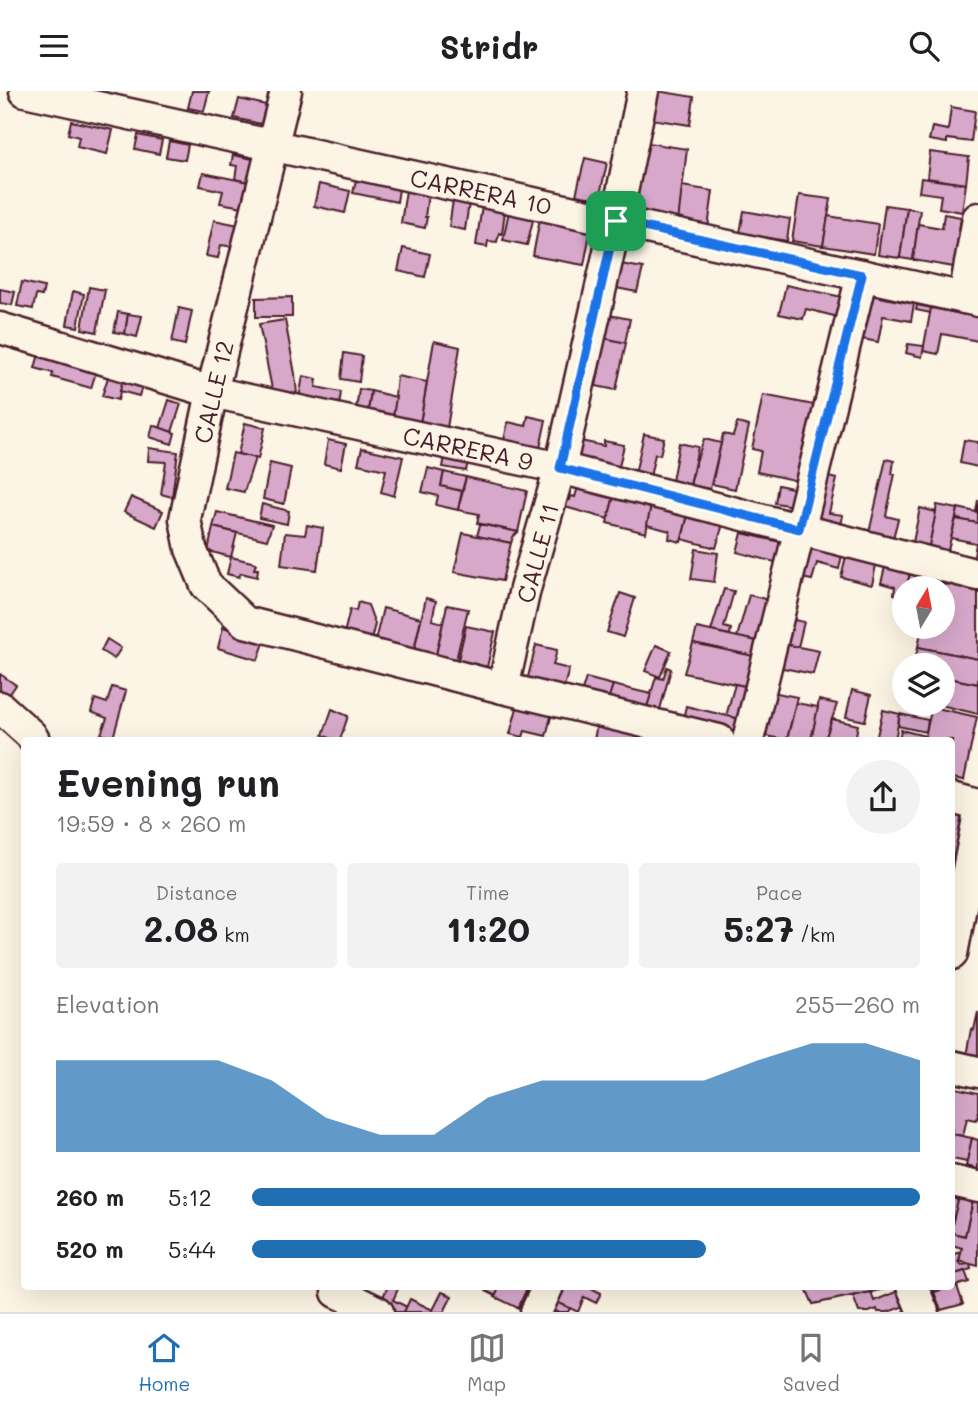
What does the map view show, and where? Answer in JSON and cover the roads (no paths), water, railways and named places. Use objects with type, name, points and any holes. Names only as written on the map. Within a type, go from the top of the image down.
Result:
[{"type":"street","name":"CARRERA 10","points":[[26,91],[971,299]]},
{"type":"street","name":"CALLE 12","points":[[286,91],[212,391],[185,519],[191,549],[206,585],[245,622],[503,688]]},
{"type":"street","name":"CALLE 11","points":[[503,688],[525,589],[560,468],[643,91]]},
{"type":"street","points":[[971,299],[978,218]]},
{"type":"street","points":[[749,737],[862,275]]},
{"type":"street","name":"CARRERA 9","points":[[0,328],[212,391],[560,468],[978,575]]},
{"type":"street","points":[[503,688],[707,737]]},
{"type":"street","points":[[0,707],[32,737]]},
{"type":"street","points":[[955,799],[978,805]]},
{"type":"street","points":[[955,938],[978,818]]},
{"type":"street","points":[[955,1067],[978,1072]]},
{"type":"street","points":[[955,1182],[978,1187]]},
{"type":"street","points":[[341,1290],[378,1312]]},
{"type":"street","points":[[914,1290],[923,1312]]}]
